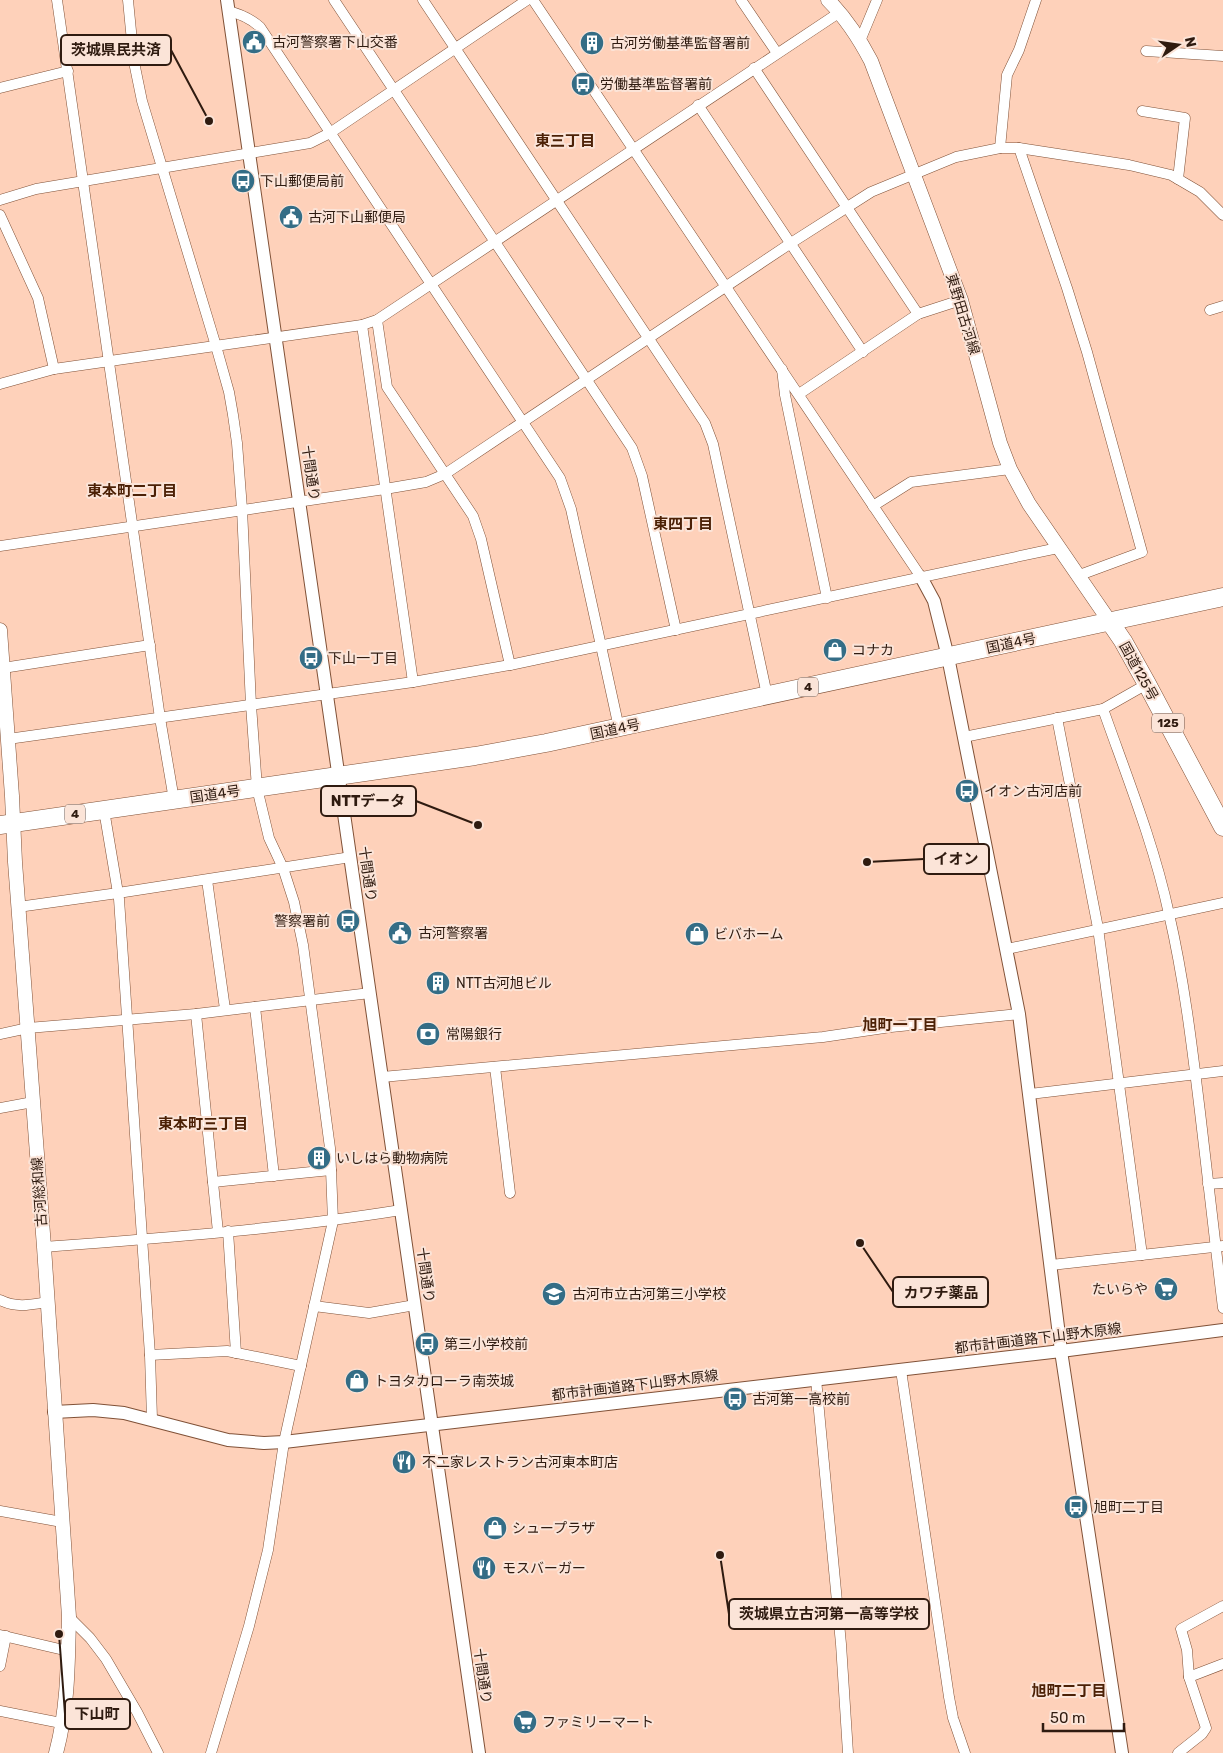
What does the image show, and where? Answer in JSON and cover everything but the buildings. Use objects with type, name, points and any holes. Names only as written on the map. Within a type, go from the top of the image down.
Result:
[{"type":"highway","name":"国道4号","points":[[7,824],[475,756],[619,728],[1223,597]]},
{"type":"highway","name":"国道125号","points":[[1110,622],[1147,684],[1223,825]]},
{"type":"main road","name":"東野田古河線","points":[[828,0],[840,12],[871,61],[961,300],[1000,443],[1010,469],[1029,504],[1110,622]]},
{"type":"main road","name":"古河総和線","points":[[0,630],[3,668],[2,683],[8,739],[7,824],[18,907],[28,1028],[68,1617],[68,1669],[62,1723],[56,1753]]},
{"type":"street","points":[[57,0],[160,718],[174,800]]},
{"type":"street","points":[[128,0],[134,62],[142,101],[229,392],[237,443],[242,509],[251,705],[257,788],[269,838],[283,868],[294,902],[311,1000],[332,1170],[333,1220],[284,1442],[268,1550],[249,1626],[211,1753]]},
{"type":"street","points":[[334,0],[632,448],[638,462],[676,630]]},
{"type":"street","points":[[423,0],[705,423],[709,432],[768,696]]},
{"type":"street","points":[[0,200],[36,189],[83,180],[162,169],[310,143],[330,133],[527,0]]},
{"type":"street","points":[[533,0],[782,368],[921,577],[934,601],[948,657],[1019,1014],[1061,1351],[1122,1753]]},
{"type":"street","points":[[742,0],[777,53]]},
{"type":"street","points":[[860,41],[877,0]]},
{"type":"street","points":[[1000,148],[1007,75],[1019,50],[1036,0]]},
{"type":"street","points":[[228,5],[260,27],[560,478],[571,509],[619,728]]},
{"type":"street","name":"十間通り","points":[[228,5],[479,1753]]},
{"type":"street","points":[[0,384],[54,369],[362,326],[377,320],[840,12]]},
{"type":"street","points":[[1146,51],[1223,56]]},
{"type":"street","points":[[754,68],[918,314]]},
{"type":"street","points":[[0,88],[68,71]]},
{"type":"street","points":[[698,106],[863,352]]},
{"type":"street","points":[[1142,111],[1185,118],[1178,179]]},
{"type":"street","points":[[0,546],[426,482],[445,474],[791,243],[871,192],[956,156],[1000,148],[1019,148],[1118,163],[1171,175],[1200,192],[1223,215]]},
{"type":"street","points":[[1019,148],[1087,352],[1142,552],[1077,576]]},
{"type":"street","points":[[0,215],[38,298],[54,369]]},
{"type":"street","points":[[799,394],[918,314],[961,300]]},
{"type":"street","points":[[1210,310],[1223,306]]},
{"type":"street","points":[[377,320],[387,387],[473,516],[481,539],[510,665]]},
{"type":"street","points":[[362,326],[413,682]]},
{"type":"street","points":[[782,368],[785,395],[827,598]]},
{"type":"street","points":[[873,506],[911,482],[1010,469]]},
{"type":"street","points":[[8,739],[413,682],[510,665],[1058,548]]},
{"type":"street","points":[[3,668],[150,645]]},
{"type":"street","points":[[964,737],[1103,709],[1147,684]]},
{"type":"street","points":[[1103,709],[1141,813],[1170,915],[1184,991],[1208,1184],[1219,1246],[1223,1308]]},
{"type":"street","points":[[1057,718],[1098,928],[1142,1255]]},
{"type":"street","points":[[104,810],[118,893],[150,1355],[152,1419]]},
{"type":"street","points":[[18,907],[350,857]]},
{"type":"street","points":[[207,880],[225,1009]]},
{"type":"street","points":[[1007,949],[1098,928],[1223,903]]},
{"type":"street","points":[[0,1034],[28,1028],[196,1014],[370,993]]},
{"type":"street","points":[[255,1007],[274,1176]]},
{"type":"street","points":[[196,1014],[213,1182],[223,1232],[236,1352]]},
{"type":"street","points":[[382,1077],[823,1037],[891,1027],[1019,1014]]},
{"type":"street","points":[[494,1067],[510,1193]]},
{"type":"street","points":[[1030,1094],[1223,1071]]},
{"type":"street","points":[[0,1108],[33,1102]]},
{"type":"street","points":[[213,1182],[332,1170]]},
{"type":"street","points":[[1208,1184],[1223,1183]]},
{"type":"street","points":[[44,1247],[223,1232],[333,1220],[401,1210]]},
{"type":"street","points":[[1051,1265],[1219,1246]]},
{"type":"street","points":[[0,1300],[21,1306],[46,1302]]},
{"type":"street","points":[[314,1306],[368,1313],[415,1305]]},
{"type":"street","name":"都市計画道路下山野木原線","points":[[54,1412],[107,1410],[152,1419],[228,1440],[264,1443],[284,1442],[1061,1351],[1223,1330]]},
{"type":"street","points":[[150,1355],[227,1351],[301,1366]]},
{"type":"street","points":[[901,1370],[949,1697],[953,1718],[965,1753]]},
{"type":"street","points":[[816,1379],[841,1644],[848,1753]]},
{"type":"street","points":[[0,1511],[62,1522]]},
{"type":"street","points":[[1179,1753],[1202,1734],[1206,1728],[1189,1677],[1187,1650],[1180,1629],[1223,1606]]},
{"type":"street","points":[[68,1617],[90,1638],[106,1659],[158,1753]]},
{"type":"street","points":[[0,1666],[3,1636],[68,1651]]},
{"type":"street","points":[[1189,1677],[1223,1664]]},
{"type":"street","points":[[0,1711],[62,1723]]},
{"type":"place","name":"古河警察署下山交番","points":[[254,42]]},
{"type":"place","name":"古河労働基準監督署前","points":[[592,43]]},
{"type":"place","name":"労働基準監督署前","points":[[583,84]]},
{"type":"place","name":"茨城県民共済","points":[[209,121]]},
{"type":"place","name":"下山郵便局前","points":[[243,181]]},
{"type":"place","name":"古河下山郵便局","points":[[291,217]]},
{"type":"place","name":"コナカ","points":[[835,650]]},
{"type":"place","name":"下山一丁目","points":[[311,658]]},
{"type":"place","name":"イオン古河店前","points":[[967,791]]},
{"type":"place","name":"NTTデータ","points":[[478,825]]},
{"type":"place","name":"イオン","points":[[867,862]]},
{"type":"place","name":"警察署前","points":[[348,921]]},
{"type":"place","name":"古河警察署","points":[[400,933]]},
{"type":"place","name":"ビバホーム","points":[[697,934]]},
{"type":"place","name":"NTT古河旭ビル","points":[[438,983]]},
{"type":"place","name":"常陽銀行","points":[[428,1034]]},
{"type":"place","name":"いしはら動物病院","points":[[319,1158]]},
{"type":"place","name":"カワチ薬品","points":[[860,1243]]},
{"type":"place","name":"たいらや","points":[[1166,1289]]},
{"type":"place","name":"古河市立古河第三小学校","points":[[554,1294]]},
{"type":"place","name":"第三小学校前","points":[[427,1344]]},
{"type":"place","name":"トヨタカローラ南茨城","points":[[357,1381]]},
{"type":"place","name":"古河第一高校前","points":[[735,1399]]},
{"type":"place","name":"不二家レストラン古河東本町店","points":[[404,1462]]},
{"type":"place","name":"旭町二丁目","points":[[1076,1507]]},
{"type":"place","name":"シュープラザ","points":[[495,1528]]},
{"type":"place","name":"茨城県立古河第一高等学校","points":[[720,1555]]},
{"type":"place","name":"モスバーガー","points":[[484,1568]]},
{"type":"place","name":"下山町","points":[[59,1634]]},
{"type":"place","name":"ファミリーマート","points":[[525,1722]]},
{"type":"district","name":"東三丁目","points":[[565,141]]},
{"type":"district","name":"東本町二丁目","points":[[132,491]]},
{"type":"district","name":"東四丁目","points":[[683,524]]},
{"type":"district","name":"旭町一丁目","points":[[900,1025]]},
{"type":"district","name":"東本町三丁目","points":[[203,1124]]},
{"type":"district","name":"旭町二丁目","points":[[1069,1691]]}]
